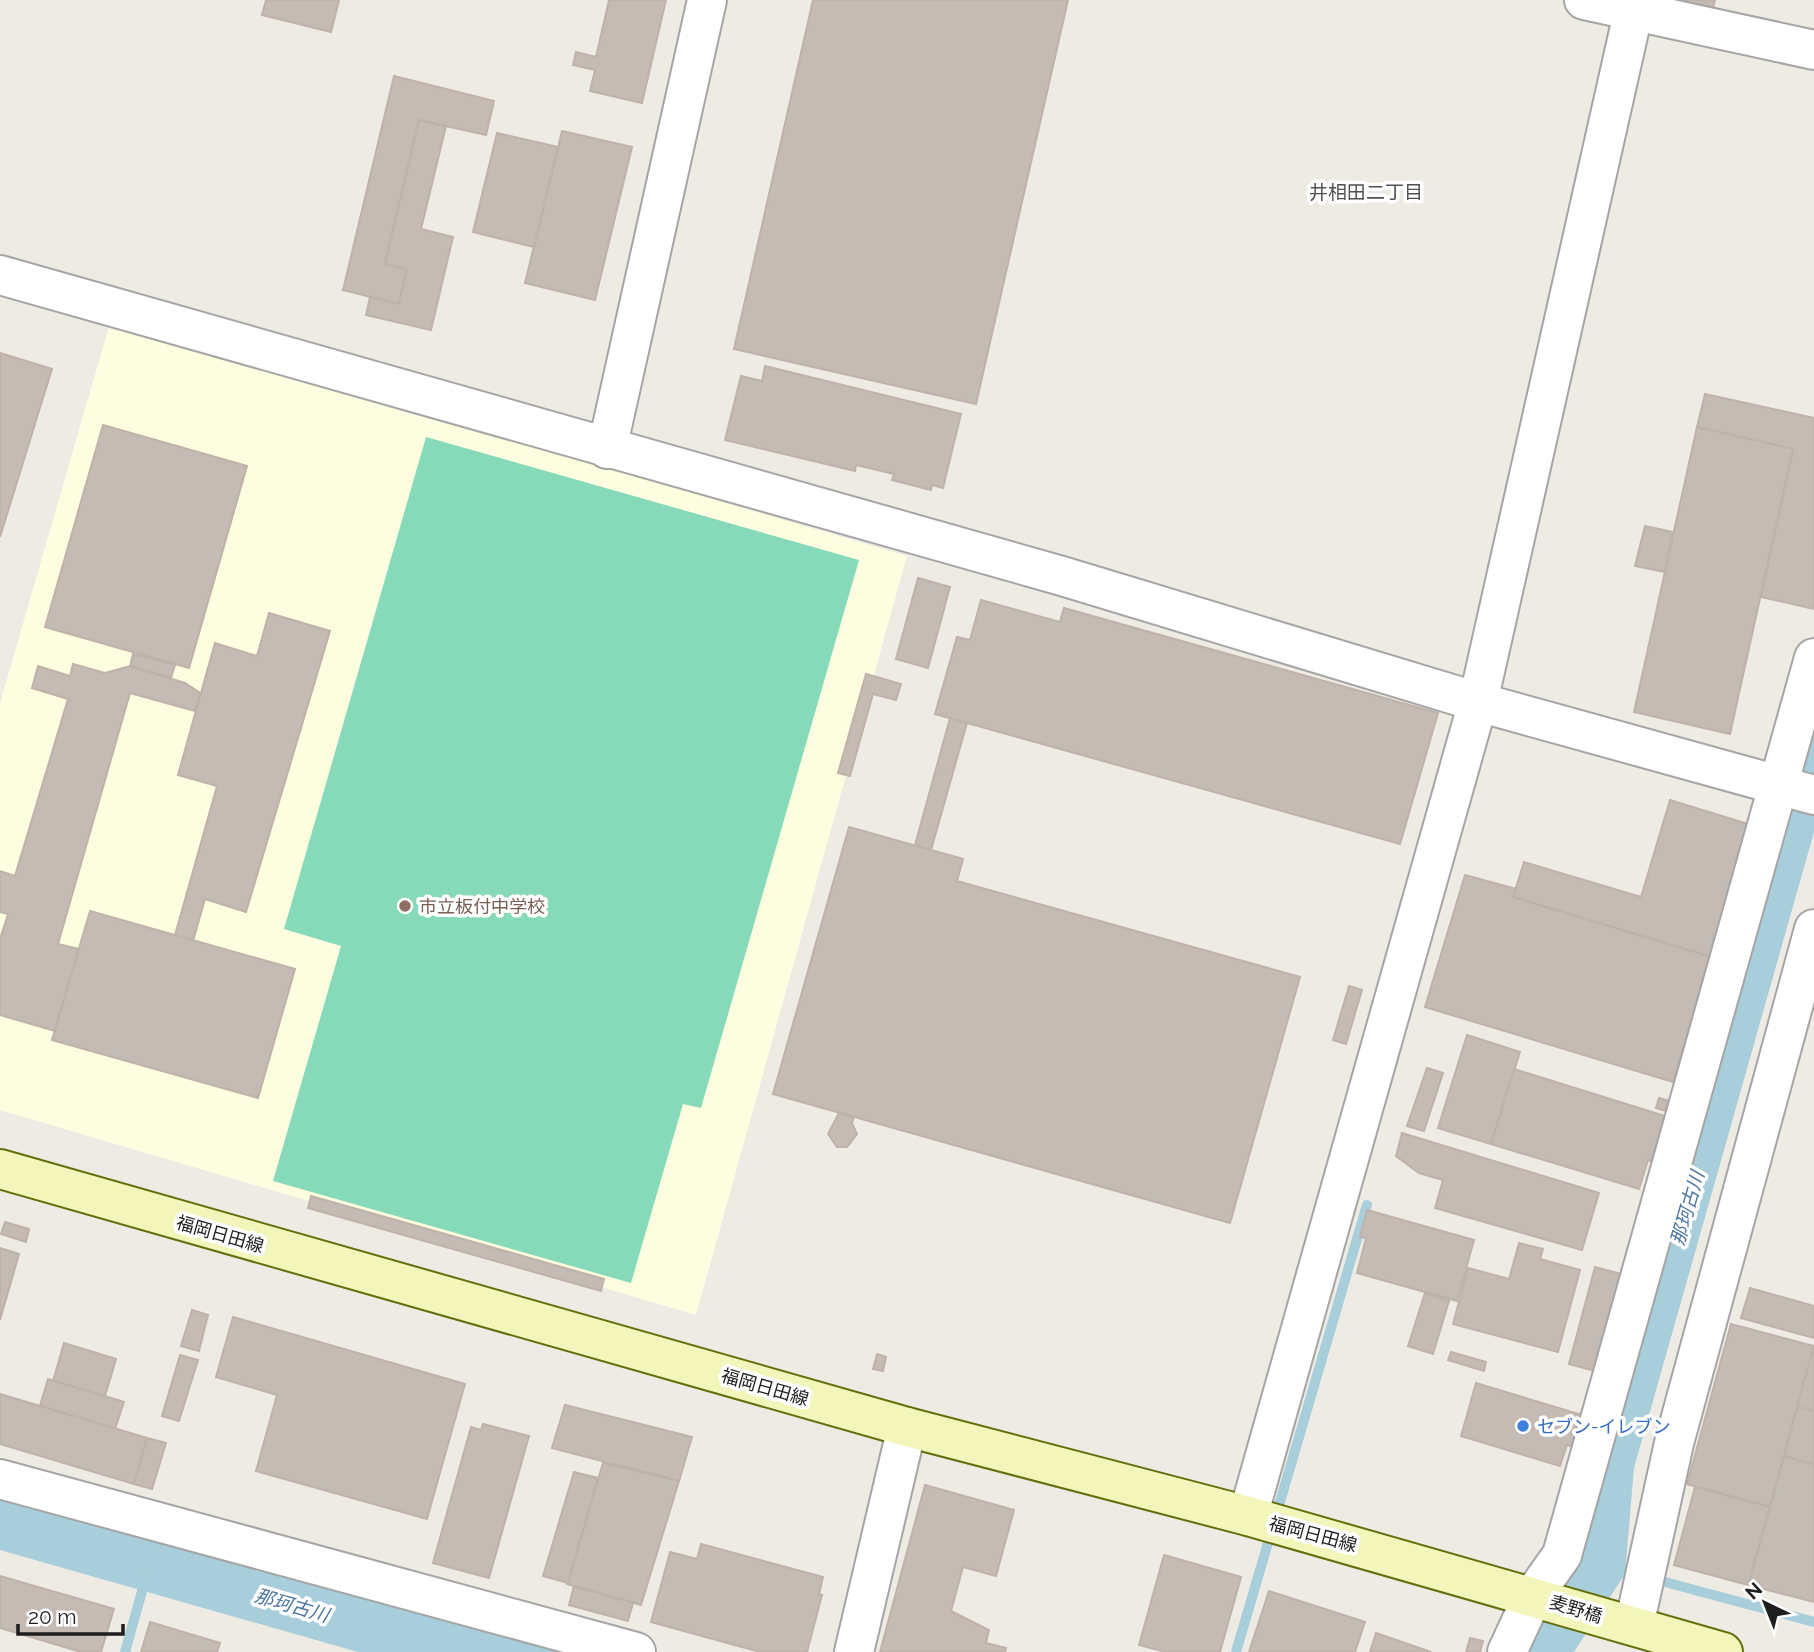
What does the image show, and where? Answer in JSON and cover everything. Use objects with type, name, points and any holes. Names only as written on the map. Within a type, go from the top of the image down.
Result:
[{"type":"main road","name":"福岡日田線","points":[[0,1169],[907,1427],[1248,1516],[1534,1595]]},
{"type":"main road","name":"麦野橋","points":[[1534,1595],[1626,1624]]},
{"type":"main road","points":[[1626,1624],[1723,1652]]},
{"type":"street","points":[[607,449],[707,0]]},
{"type":"street","points":[[1584,0],[1635,6],[1814,50]]},
{"type":"street","points":[[1248,1516],[1478,702],[1635,6]]},
{"type":"street","points":[[0,275],[1062,576],[1478,702],[1814,795]]},
{"type":"street","points":[[1507,1652],[1534,1595],[1562,1555],[1814,658]]},
{"type":"street","points":[[1626,1624],[1814,929]]},
{"type":"street","points":[[854,1652],[907,1427]]},
{"type":"street","points":[[0,1479],[636,1652]]},
{"type":"shaded area","name":"市立板付中学校","points":[[110,323],[907,556],[696,1315],[0,1110],[0,703]]},
{"type":"green space","points":[[426,437],[859,560],[701,1108],[683,1104],[631,1283],[273,1181],[341,946],[284,929]]},
{"type":"water","name":"那珂古川","points":[[1814,679],[1814,832],[1634,1468],[1625,1574],[1574,1652],[1515,1652]]},
{"type":"water","name":"那珂古川","points":[[0,1495],[593,1652],[358,1652],[0,1550]]},
{"type":"building","points":[[266,0],[339,0],[331,32],[262,15]]},
{"type":"building","points":[[609,0],[666,0],[642,103],[590,91],[595,70],[573,65],[576,52],[596,57]]},
{"type":"building","points":[[813,0],[1068,0],[976,404],[734,349]]},
{"type":"building","points":[[1671,0],[1715,0],[1713,9]]},
{"type":"building","points":[[394,76],[494,101],[486,135],[419,120],[385,264],[407,269],[399,304],[343,290]]},
{"type":"building","points":[[419,120],[446,126],[421,229],[453,237],[431,330],[366,315],[370,297],[399,304],[407,269],[385,264]]},
{"type":"building","points":[[562,131],[632,147],[595,300],[525,283]]},
{"type":"building","points":[[497,133],[558,147],[534,247],[473,232]]},
{"type":"building","points":[[0,353],[52,369],[0,537]]},
{"type":"building","points":[[765,366],[961,414],[943,488],[932,485],[931,490],[892,480],[894,474],[856,465],[855,471],[725,440],[741,376],[762,381]]},
{"type":"building","points":[[1705,394],[1814,418],[1814,609],[1761,597],[1793,449],[1697,427]]},
{"type":"building","points":[[103,425],[247,466],[189,668],[45,627]]},
{"type":"building","points":[[1697,427],[1793,449],[1730,734],[1634,712]]},
{"type":"building","points":[[1645,526],[1673,532],[1665,572],[1635,566]]},
{"type":"building","points":[[918,578],[950,587],[928,668],[896,659]]},
{"type":"building","points":[[981,600],[1060,622],[1064,608],[1438,713],[1400,844],[935,714],[957,637],[970,640]]},
{"type":"building","points":[[269,613],[330,631],[246,912],[205,899],[193,941],[175,935],[217,786],[178,775],[215,643],[257,656]]},
{"type":"building","points":[[133,654],[175,665],[171,678],[130,666]]},
{"type":"building","points":[[73,664],[105,673],[130,666],[185,683],[200,693],[195,711],[130,693],[58,944],[79,949],[55,1031],[0,1015],[0,939],[8,914],[0,912],[0,871],[15,876],[68,699],[32,688],[38,666],[70,676]]},
{"type":"building","points":[[866,674],[901,684],[896,700],[873,694],[850,776],[838,773]]},
{"type":"building","points":[[950,718],[967,723],[931,850],[915,845]]},
{"type":"building","points":[[1670,800],[1751,825],[1711,957],[1513,897],[1524,862],[1641,897]]},
{"type":"building","points":[[849,827],[963,859],[957,881],[1300,977],[1230,1223],[773,1094]]},
{"type":"building","points":[[1465,875],[1516,889],[1513,897],[1711,957],[1673,1082],[1425,1007]]},
{"type":"building","points":[[90,911],[295,969],[258,1098],[52,1040]]},
{"type":"building","points":[[1349,986],[1362,990],[1346,1044],[1333,1040]]},
{"type":"building","points":[[1467,1035],[1520,1052],[1491,1144],[1438,1128]]},
{"type":"building","points":[[1427,1068],[1443,1073],[1424,1131],[1407,1126]]},
{"type":"building","points":[[1514,1069],[1671,1118],[1657,1163],[1648,1160],[1639,1189],[1491,1144]]},
{"type":"building","points":[[1659,1098],[1673,1102],[1670,1112],[1656,1108]]},
{"type":"building","points":[[839,1113],[854,1117],[852,1123],[857,1134],[847,1147],[837,1147],[828,1134]]},
{"type":"building","points":[[1402,1133],[1599,1193],[1582,1250],[1435,1208],[1443,1180],[1419,1173],[1396,1156]]},
{"type":"building","points":[[311,1196],[604,1279],[601,1291],[308,1208]]},
{"type":"building","points":[[1367,1210],[1474,1240],[1457,1301],[1357,1273],[1366,1238],[1360,1237]]},
{"type":"building","points":[[5,1222],[29,1229],[26,1242],[1,1234]]},
{"type":"building","points":[[1519,1243],[1543,1249],[1540,1259],[1580,1270],[1558,1352],[1453,1324],[1468,1268],[1509,1279]]},
{"type":"building","points":[[0,1248],[19,1254],[0,1320]]},
{"type":"building","points":[[1595,1267],[1625,1275],[1599,1372],[1569,1364]]},
{"type":"building","points":[[1750,1288],[1814,1306],[1814,1338],[1741,1318]]},
{"type":"building","points":[[1425,1293],[1449,1301],[1433,1354],[1408,1346]]},
{"type":"building","points":[[192,1310],[208,1315],[199,1351],[181,1346]]},
{"type":"building","points":[[233,1317],[465,1384],[427,1519],[256,1471],[277,1395],[216,1377]]},
{"type":"building","points":[[1731,1324],[1814,1346],[1770,1507],[1687,1484]]},
{"type":"building","points":[[64,1343],[116,1359],[105,1396],[53,1381]]},
{"type":"building","points":[[1814,1346],[1814,1411],[1797,1407]]},
{"type":"building","points":[[1451,1352],[1486,1362],[1484,1371],[1448,1360]]},
{"type":"building","points":[[877,1354],[886,1357],[883,1371],[873,1369]]},
{"type":"building","points":[[180,1355],[198,1360],[179,1421],[162,1416]]},
{"type":"building","points":[[48,1379],[124,1402],[115,1429],[40,1406]]},
{"type":"building","name":"セブン-イレブン","points":[[1476,1383],[1585,1416],[1576,1448],[1567,1445],[1560,1466],[1461,1436]]},
{"type":"building","points":[[0,1394],[147,1438],[134,1484],[0,1444]]},
{"type":"building","points":[[565,1405],[692,1437],[679,1481],[552,1448]]},
{"type":"building","points":[[1797,1407],[1814,1411],[1814,1465],[1784,1456]]},
{"type":"building","points":[[483,1424],[529,1436],[489,1578],[433,1563],[471,1427],[481,1430]]},
{"type":"building","points":[[147,1438],[166,1443],[152,1489],[134,1484]]},
{"type":"building","points":[[1784,1456],[1814,1465],[1814,1602],[1748,1585]]},
{"type":"building","points":[[603,1463],[679,1481],[641,1605],[567,1584]]},
{"type":"building","points":[[574,1472],[598,1478],[568,1583],[543,1576]]},
{"type":"building","points":[[925,1485],[1014,1510],[996,1576],[963,1567],[951,1611],[989,1630],[986,1643],[1006,1648],[1005,1652],[880,1652]]},
{"type":"building","points":[[1695,1487],[1770,1507],[1748,1585],[1674,1565]]},
{"type":"building","points":[[701,1544],[823,1577],[819,1594],[822,1595],[807,1652],[760,1652],[651,1622],[670,1552],[697,1559]]},
{"type":"building","points":[[1164,1555],[1241,1577],[1220,1652],[1166,1652],[1139,1645]]},
{"type":"building","points":[[0,1576],[114,1609],[101,1652],[81,1652],[0,1628]]},
{"type":"building","points":[[574,1586],[633,1603],[628,1621],[569,1605]]},
{"type":"building","points":[[1269,1591],[1365,1622],[1355,1652],[1249,1652]]},
{"type":"building","points":[[150,1622],[220,1643],[217,1652],[141,1652]]},
{"type":"building","points":[[1376,1633],[1431,1652],[1370,1652]]},
{"type":"building","points":[[1470,1638],[1483,1641],[1480,1652],[1466,1652]]},
{"type":"waterway","points":[[1236,1652],[1367,1205]]},
{"type":"waterway","points":[[125,1652],[146,1577]]},
{"type":"waterway","points":[[1665,1582],[1814,1622]]},
{"type":"place","name":"市立板付中学校","points":[[405,906]]},
{"type":"place","name":"セブン-イレブン","points":[[1523,1426]]},
{"type":"district","name":"井相田二丁目","points":[[1366,192]]}]
